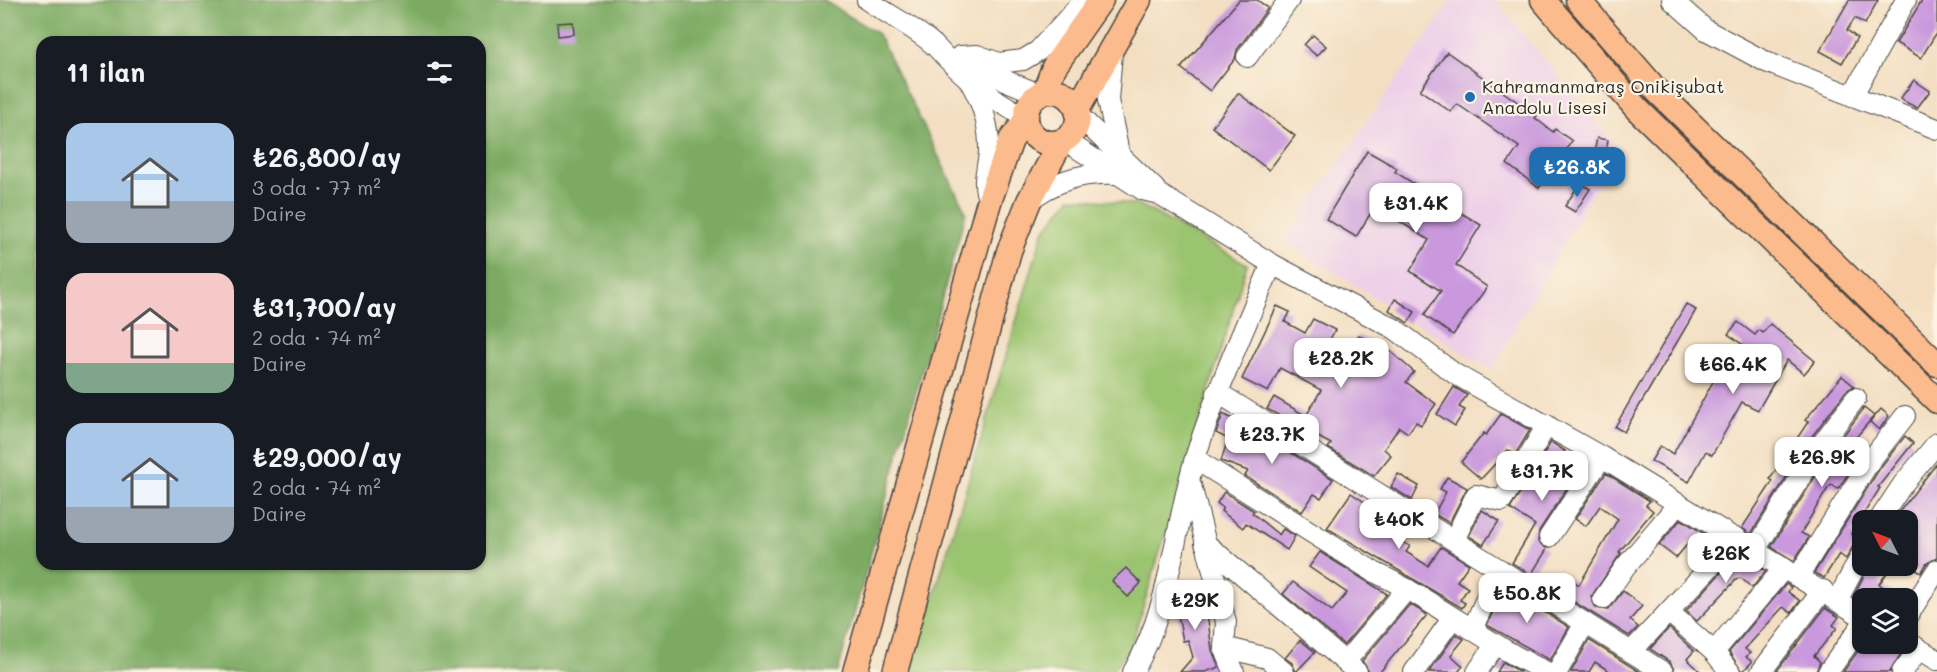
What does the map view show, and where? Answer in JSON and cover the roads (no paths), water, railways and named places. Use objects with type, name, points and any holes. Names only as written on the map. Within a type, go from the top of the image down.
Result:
[{"type":"main road","points":[[855,672],[989,202],[1011,140],[1026,118],[1029,104],[1042,92],[1054,67],[1101,0]]},
{"type":"main road","points":[[895,672],[1009,251],[1029,201],[1062,141],[1075,130],[1078,112],[1139,0]]},
{"type":"main road","points":[[1543,0],[1637,109],[1937,401]]},
{"type":"main road","points":[[1578,0],[1657,91],[1937,364]]},
{"type":"main road","points":[[1042,92],[1061,92],[1068,95],[1078,112]]},
{"type":"main road","points":[[1026,118],[1032,134],[1038,139],[1045,142],[1062,141]]},
{"type":"street","points":[[867,0],[935,46],[944,59],[1006,106],[1026,118]]},
{"type":"street","points":[[960,56],[977,55],[992,62],[1007,63],[1031,56],[1084,0]]},
{"type":"street","points":[[1246,57],[1289,0]]},
{"type":"street","points":[[1672,0],[1706,30],[1756,57],[1852,96],[1934,121]]},
{"type":"street","points":[[1852,96],[1906,0]]},
{"type":"street","points":[[1115,41],[1108,100],[1119,153]]},
{"type":"street","points":[[935,46],[950,49],[987,74],[1042,92]]},
{"type":"street","points":[[966,75],[980,101],[987,126],[989,153],[983,186],[989,202]]},
{"type":"street","points":[[1078,112],[1159,194],[1272,264],[1395,328],[1455,374],[1602,457],[1852,610]]},
{"type":"street","points":[[1062,141],[1143,190],[1159,194]]},
{"type":"street","points":[[1029,201],[1050,186],[1075,177],[1118,174]]},
{"type":"street","points":[[1133,672],[1143,656],[1158,614],[1195,459],[1217,392],[1272,264]]},
{"type":"street","points":[[1217,392],[1663,672]]},
{"type":"street","points":[[1755,550],[1821,446],[1856,398]]},
{"type":"street","points":[[1714,652],[1791,572],[1869,461],[1905,416]]},
{"type":"street","points":[[1454,540],[1476,495],[1502,501],[1547,425]]},
{"type":"street","points":[[1886,510],[1936,443]]},
{"type":"street","points":[[1549,537],[1602,457]]},
{"type":"street","points":[[1195,459],[1374,572],[1452,619],[1473,628],[1495,645],[1547,672]]},
{"type":"street","points":[[1191,483],[1204,543],[1226,622],[1224,647],[1234,672]]},
{"type":"street","points":[[1603,599],[1625,567],[1678,504]]},
{"type":"street","points":[[1631,652],[1737,538]]},
{"type":"street","points":[[1204,543],[1352,667],[1407,590]]},
{"type":"street","points":[[1761,672],[1830,596],[1852,567]]},
{"type":"street","points":[[1473,628],[1499,569]]},
{"type":"street","points":[[1918,599],[1937,570]]},
{"type":"street","points":[[1669,612],[1714,652],[1730,672]]},
{"type":"street","points":[[1414,672],[1452,619]]},
{"type":"street","points":[[1557,672],[1585,623]]},
{"type":"street","points":[[1827,672],[1852,638]]},
{"type":"street","points":[[1477,672],[1495,645]]},
{"type":"street","points":[[1224,647],[1267,658],[1284,672]]},
{"type":"street","points":[[1918,648],[1937,660]]},
{"type":"street","points":[[1902,672],[1910,654]]},
{"type":"place","name":"Kahramanmaraş Onikişubat Anadolu Lisesi","points":[[1470,97]]}]
